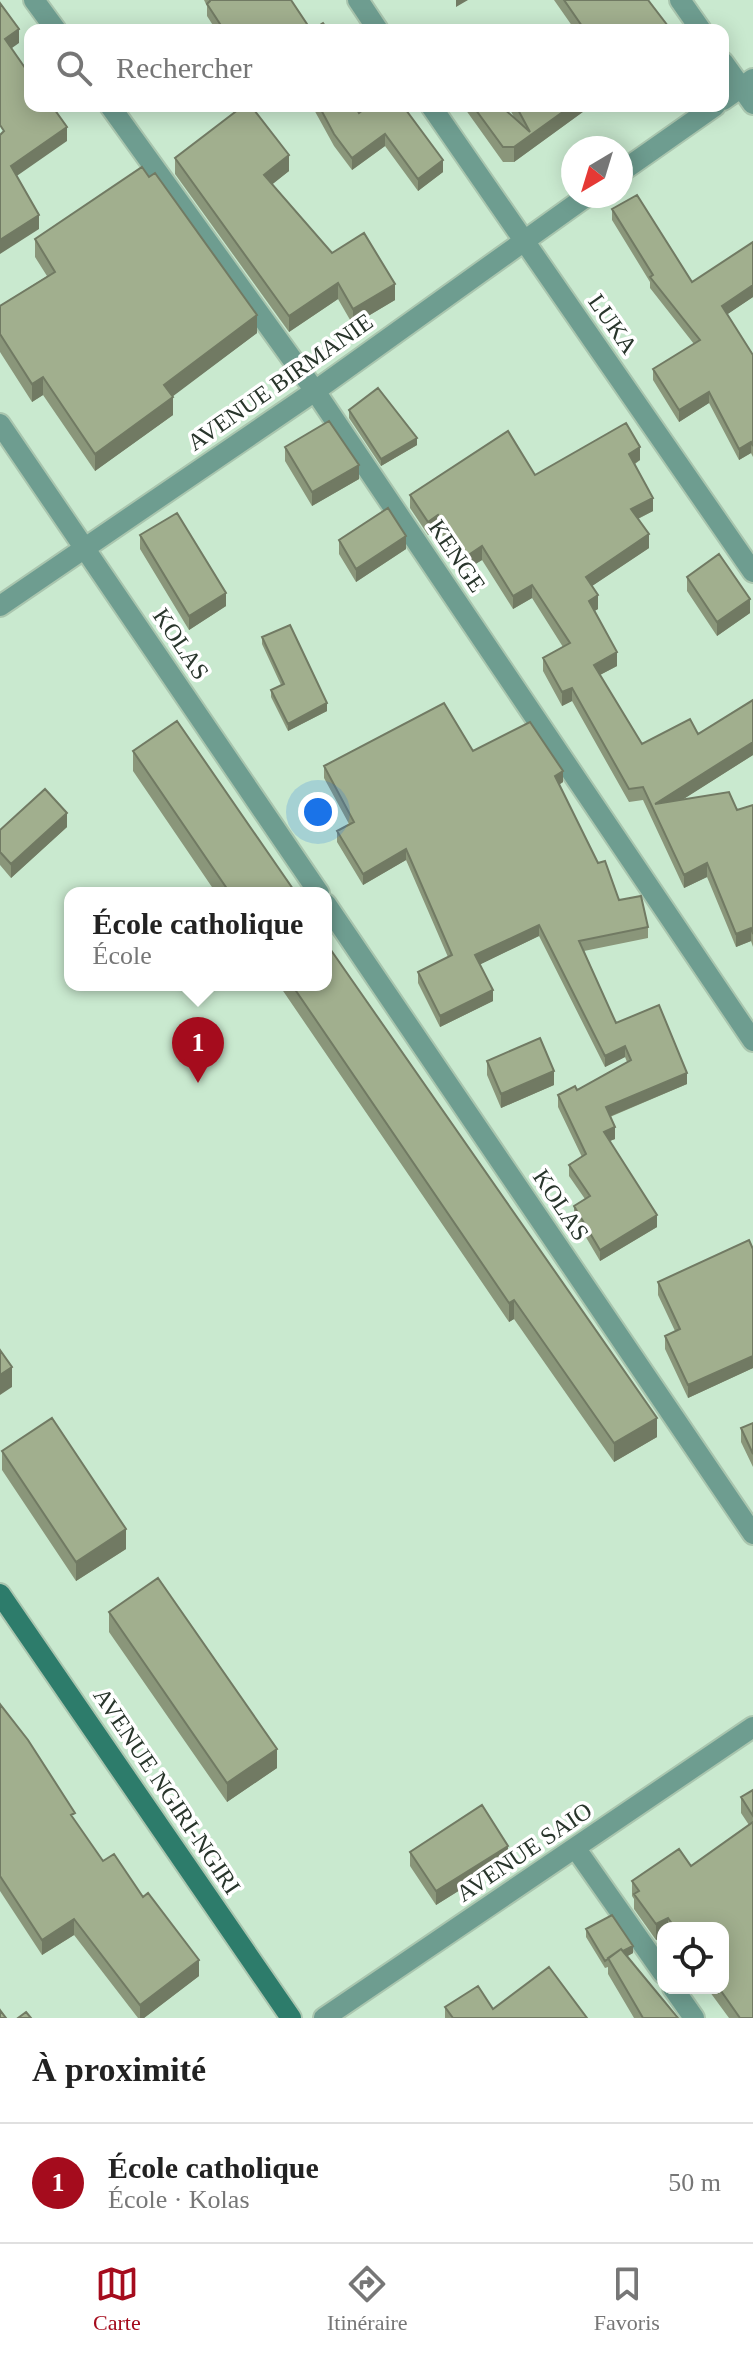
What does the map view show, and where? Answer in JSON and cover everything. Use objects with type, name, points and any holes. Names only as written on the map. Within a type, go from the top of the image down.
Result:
[{"type":"street","points":[[34,0],[52,24]]},
{"type":"street","points":[[358,0],[374,24]]},
{"type":"street","points":[[680,0],[697,24]]},
{"type":"street","points":[[729,68],[749,90],[729,98]]},
{"type":"street","name":"KENGE","points":[[114,112],[315,391],[753,1041]]},
{"type":"street","name":"LUKA","points":[[435,112],[753,572]]},
{"type":"street","points":[[633,164],[706,112]]},
{"type":"street","name":"AVENUE BIRMANIE","points":[[0,606],[315,391],[570,208]]},
{"type":"street","name":"KOLAS","points":[[0,424],[315,887]]},
{"type":"street","name":"KOLAS","points":[[332,913],[753,1534]]},
{"type":"street","name":"AVENUE NGIRI-NGIRI","points":[[0,1594],[291,2018]]},
{"type":"street","name":"AVENUE SAIO","points":[[324,2018],[753,1727]]},
{"type":"street","points":[[576,1849],[657,1964]]},
{"type":"street","points":[[677,1994],[694,2018]]},
{"type":"building","points":[[210,0],[291,0],[307,24],[220,24],[207,4]]},
{"type":"building","points":[[564,0],[648,0],[666,24],[581,24]]},
{"type":"building","points":[[0,3],[19,29],[5,39],[24,66],[24,112],[56,112],[67,127],[11,166],[39,215],[0,240],[0,135],[4,131],[0,125]]},
{"type":"building","points":[[235,112],[256,112],[289,155],[264,175],[332,253],[364,233],[395,284],[353,309],[338,283],[289,316],[175,158]]},
{"type":"building","points":[[322,112],[407,112],[443,160],[418,179],[385,134],[352,158]]},
{"type":"building","points":[[477,112],[508,112],[530,132],[519,112],[563,112],[514,147],[503,147]]},
{"type":"building","points":[[142,167],[149,177],[155,173],[257,315],[164,385],[173,397],[95,454],[43,377],[32,384],[0,334],[0,306],[55,272],[35,239]]},
{"type":"building","points":[[637,195],[692,282],[753,242],[753,285],[722,306],[753,355],[753,446],[751,442],[739,449],[709,392],[679,410],[653,369],[700,340],[650,277],[653,275],[612,209],[633,208],[633,197]]},
{"type":"building","points":[[378,388],[417,438],[381,459],[349,410]]},
{"type":"building","points":[[329,421],[359,465],[312,492],[285,447]]},
{"type":"building","points":[[626,423],[640,447],[629,454],[653,498],[631,509],[649,534],[586,577],[598,595],[589,601],[617,652],[594,665],[642,744],[690,719],[698,734],[753,700],[753,742],[655,804],[729,792],[737,810],[753,805],[753,934],[751,928],[736,934],[707,863],[684,875],[643,787],[629,789],[572,688],[562,692],[543,658],[570,643],[532,585],[513,596],[482,546],[464,558],[438,515],[428,522],[410,495],[508,431],[535,475]]},
{"type":"building","points":[[388,508],[406,536],[356,569],[339,540]]},
{"type":"building","points":[[177,513],[226,593],[189,616],[140,535]]},
{"type":"building","points":[[719,554],[750,599],[717,622],[687,577]]},
{"type":"building","points":[[290,625],[327,703],[288,724],[271,690],[284,684],[262,637]]},
{"type":"building","points":[[444,703],[473,751],[530,722],[563,771],[555,776],[598,863],[605,861],[619,900],[641,896],[648,927],[579,941],[616,1023],[659,1005],[687,1073],[606,1107],[615,1127],[604,1132],[657,1215],[600,1250],[574,1206],[590,1196],[569,1165],[586,1154],[558,1095],[575,1086],[577,1090],[631,1060],[625,1046],[605,1056],[539,925],[475,955],[493,990],[440,1016],[418,972],[452,955],[406,849],[363,874],[337,831],[354,822],[324,766]]},
{"type":"building","points":[[177,721],[292,887],[226,887],[133,751]]},
{"type":"building","points":[[45,789],[67,813],[11,864],[0,852],[0,830]]},
{"type":"building","points":[[332,952],[657,1418],[614,1443],[514,1300],[509,1303],[296,991],[332,991]]},
{"type":"building","points":[[540,1038],[554,1071],[501,1094],[487,1061]]},
{"type":"building","points":[[749,1240],[753,1249],[753,1356],[688,1385],[665,1336],[680,1329],[658,1282]]},
{"type":"building","points":[[0,1350],[12,1367],[0,1375]]},
{"type":"building","points":[[52,1418],[126,1529],[76,1562],[2,1451]]},
{"type":"building","points":[[753,1423],[753,1454],[741,1428]]},
{"type":"building","points":[[158,1578],[277,1749],[227,1783],[109,1612]]},
{"type":"building","points":[[0,1704],[28,1740],[75,1813],[71,1815],[103,1861],[114,1854],[143,1897],[148,1893],[199,1960],[140,2005],[74,1919],[42,1940],[0,1876]]},
{"type":"building","points":[[753,1790],[753,1816],[741,1797]]},
{"type":"building","points":[[482,1805],[508,1846],[436,1891],[410,1852]]},
{"type":"building","points":[[753,1822],[753,2018],[740,2018],[723,1994],[729,1994],[729,1922],[671,1922],[668,1918],[656,1924],[634,1894],[639,1891],[632,1881],[679,1849],[691,1866]]},
{"type":"building","points":[[612,1915],[633,1946],[623,1951],[621,1949],[605,1961],[586,1929]]},
{"type":"building","points":[[621,1949],[678,2018],[643,2018],[608,1958]]},
{"type":"building","points":[[549,1967],[587,2018],[453,2018],[445,2007],[478,1986],[493,2009]]},
{"type":"place","name":"École catholique","points":[[198,1083]]}]
